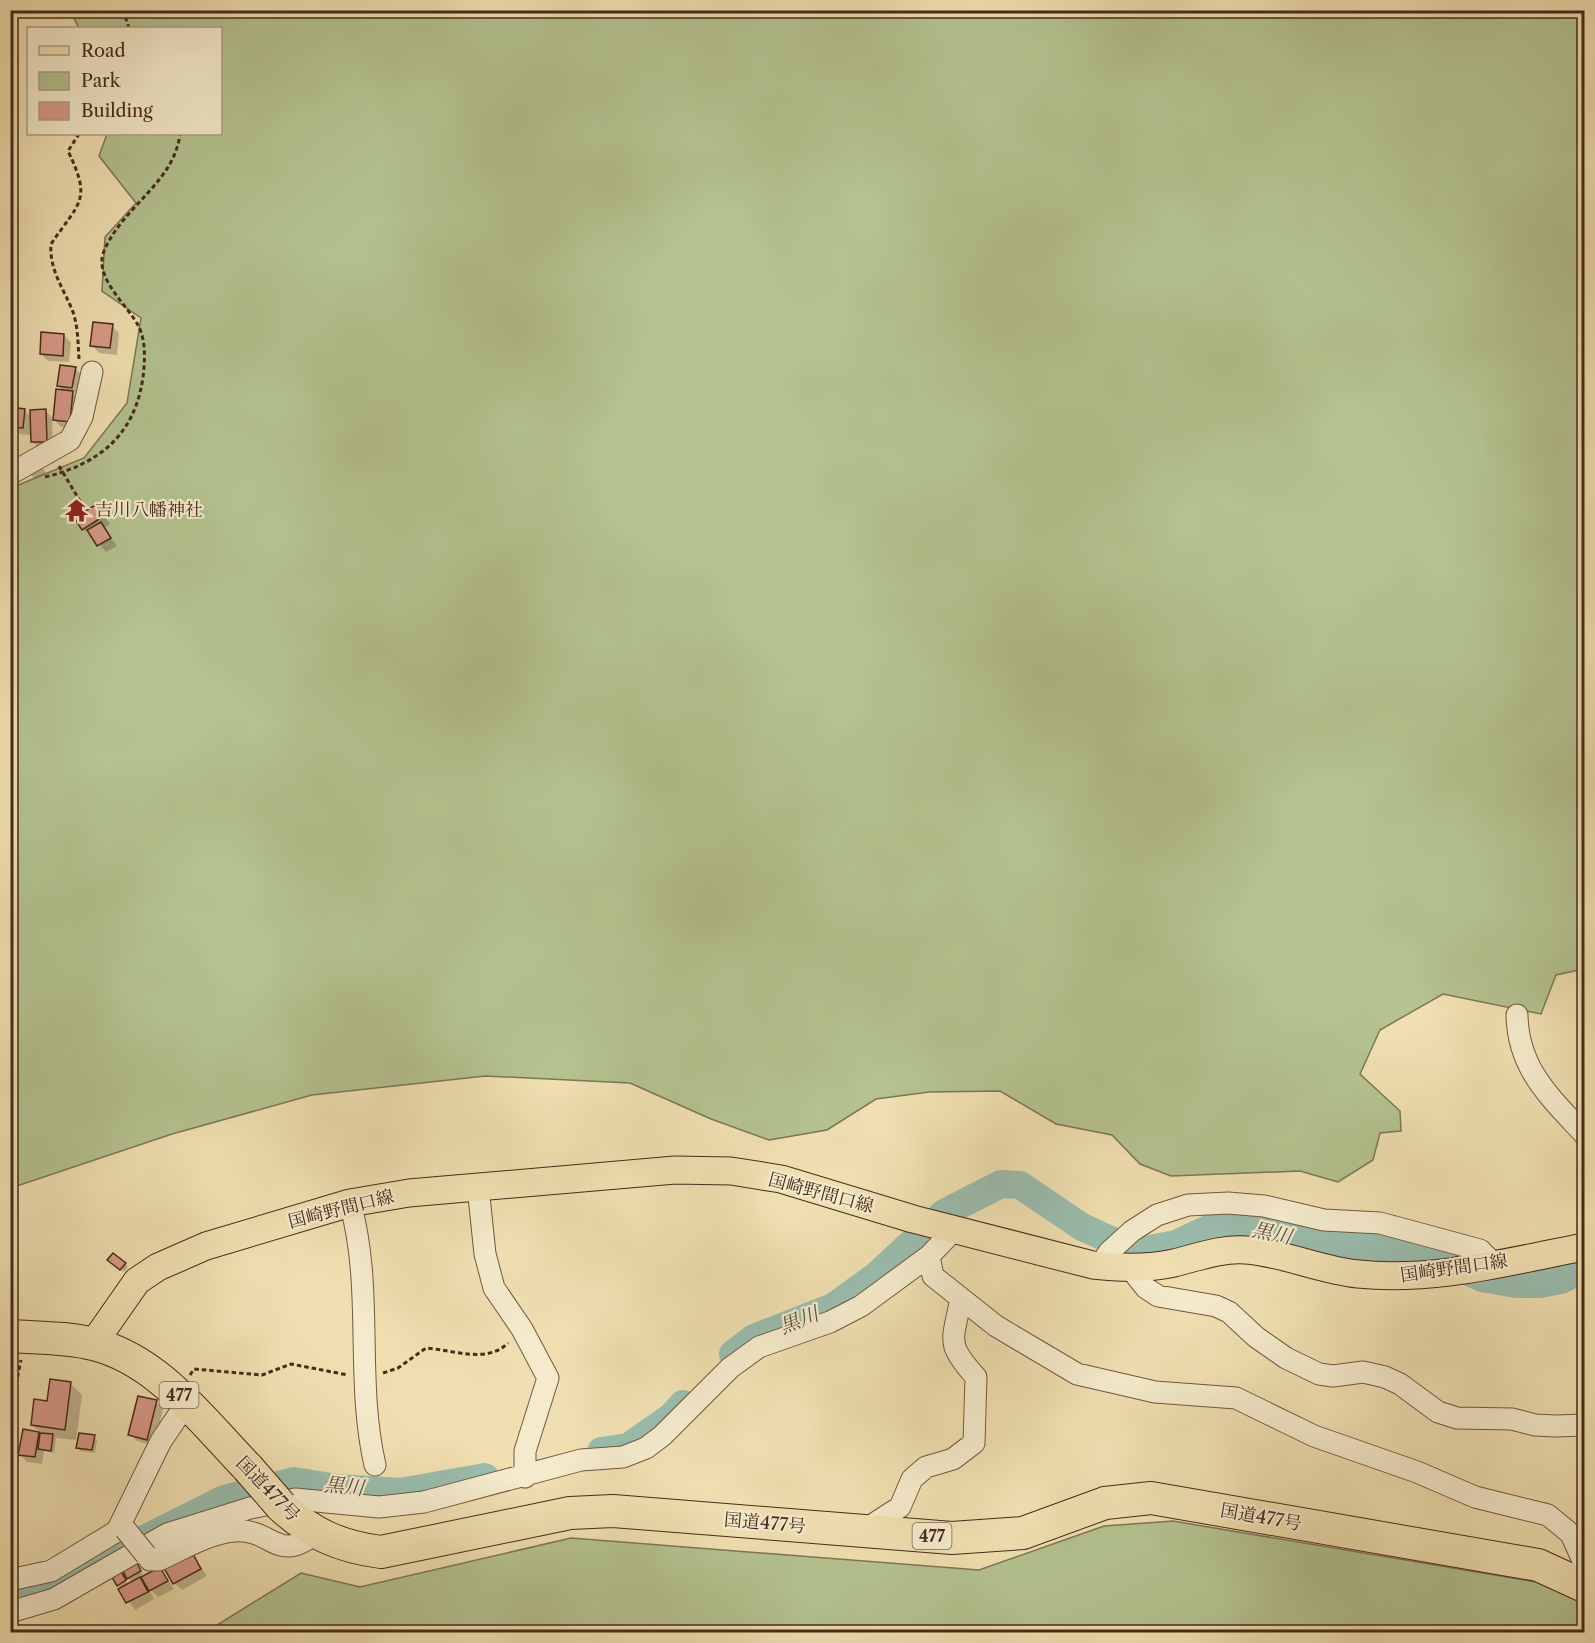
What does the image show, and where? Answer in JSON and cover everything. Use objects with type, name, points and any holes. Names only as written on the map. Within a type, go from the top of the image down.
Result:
[{"type":"highway","name":"国道477号","points":[[18,1336],[93,1344],[137,1362],[178,1394],[281,1506],[300,1523],[316,1533],[352,1548],[381,1552],[570,1513],[613,1511],[952,1538],[1023,1533],[1106,1503],[1151,1498],[1538,1565],[1584,1586]]},
{"type":"main road","name":"国崎野間口線","points":[[93,1344],[137,1281],[158,1267],[206,1246],[350,1203],[409,1193],[675,1170],[731,1172],[781,1179],[949,1228],[1105,1259],[1130,1268],[1245,1250],[1356,1274],[1400,1277],[1428,1275],[1584,1247]]},
{"type":"street","points":[[10,474],[70,440],[82,417],[90,381]]},
{"type":"street","points":[[1517,1015],[1517,1038],[1536,1078],[1553,1102],[1584,1134]]},
{"type":"street","points":[[478,1187],[485,1254],[494,1288],[522,1329],[548,1378],[525,1451],[525,1477]]},
{"type":"street","points":[[350,1203],[358,1234],[361,1263],[364,1378],[370,1443],[375,1465]]},
{"type":"street","points":[[1105,1259],[1132,1232],[1157,1215],[1188,1205],[1228,1203],[1263,1206],[1324,1220],[1380,1223],[1480,1250],[1494,1264]]},
{"type":"street","points":[[10,1612],[54,1599],[167,1534],[239,1511],[296,1499],[379,1507],[423,1502],[525,1477],[581,1460],[623,1457],[646,1448],[684,1417],[730,1368],[759,1347],[830,1322],[861,1306],[929,1256],[949,1228]]},
{"type":"street","points":[[929,1256],[933,1276],[996,1326],[1077,1374],[1155,1392],[1236,1398],[1314,1436],[1417,1472],[1474,1497],[1548,1515],[1571,1534],[1584,1563]]},
{"type":"street","points":[[1130,1268],[1146,1288],[1158,1296],[1216,1306],[1228,1312],[1271,1347],[1319,1374],[1333,1376],[1363,1372],[1385,1377],[1400,1384],[1438,1412],[1457,1418],[1512,1419],[1535,1425],[1584,1425]]},
{"type":"street","points":[[863,1531],[900,1507],[912,1479],[926,1467],[953,1459],[974,1443],[976,1377],[958,1357],[953,1345],[961,1298]]},
{"type":"street","points":[[10,1580],[51,1571],[117,1531],[123,1525],[161,1441],[186,1404]]},
{"type":"street","points":[[123,1525],[150,1560],[159,1560],[233,1531],[254,1532],[285,1548],[301,1545],[316,1533]]},
{"type":"path","points":[[123,10],[129,27]]},
{"type":"path","points":[[78,135],[68,150],[81,178],[82,194],[51,244],[50,254],[59,287],[72,311],[78,332],[79,362],[90,381]]},
{"type":"path","points":[[36,479],[83,465],[115,442],[130,423],[142,382],[145,358],[140,329],[107,279],[102,264],[104,252],[129,211],[170,166],[180,135]]},
{"type":"path","points":[[50,451],[83,506]]},
{"type":"path","points":[[10,1414],[18,1336]]},
{"type":"green space","points":[[70,11],[1584,11],[1584,969],[1556,975],[1541,1014],[1443,994],[1380,1030],[1360,1074],[1400,1111],[1401,1131],[1380,1133],[1373,1160],[1338,1182],[1300,1171],[1171,1176],[1140,1164],[1112,1135],[1056,1124],[1000,1091],[929,1092],[876,1099],[827,1130],[769,1140],[711,1119],[630,1083],[485,1076],[312,1095],[172,1134],[11,1188],[11,488],[84,458],[127,403],[141,318],[102,291],[105,237],[136,203],[99,156],[107,135],[222,135],[222,27],[78,27]]},
{"type":"green space","points":[[1173,1521],[1542,1583],[1584,1602],[1584,1632],[182,1632],[214,1627],[301,1573],[360,1587],[571,1538],[979,1570],[1104,1526]]},
{"type":"building","points":[[93,322],[113,324],[110,348],[90,346]]},
{"type":"building","points":[[41,332],[64,334],[63,356],[40,354]]},
{"type":"building","points":[[60,365],[76,367],[72,388],[57,386]]},
{"type":"building","points":[[56,389],[73,391],[70,422],[53,420]]},
{"type":"building","points":[[10,407],[25,409],[23,428],[10,427]]},
{"type":"building","points":[[46,409],[47,442],[31,442],[30,410]]},
{"type":"building","points":[[97,504],[104,516],[82,530],[74,518]]},
{"type":"building","points":[[101,522],[111,538],[97,546],[87,530]]},
{"type":"building","points":[[113,1253],[126,1263],[120,1270],[107,1260]]},
{"type":"building","points":[[50,1379],[71,1382],[65,1430],[31,1425],[34,1399],[47,1401]]},
{"type":"building","points":[[138,1396],[157,1400],[147,1440],[128,1435]]},
{"type":"building","points":[[23,1429],[39,1432],[35,1457],[18,1455]]},
{"type":"building","points":[[40,1433],[53,1434],[51,1451],[38,1449]]},
{"type":"building","points":[[79,1433],[95,1435],[92,1450],[76,1448]]},
{"type":"building","points":[[191,1550],[201,1569],[173,1584],[163,1566]]},
{"type":"building","points":[[136,1561],[141,1571],[127,1579],[122,1569]]},
{"type":"building","points":[[160,1567],[168,1581],[149,1591],[141,1577]]},
{"type":"building","points":[[119,1568],[126,1580],[117,1586],[110,1574]]},
{"type":"building","points":[[140,1577],[148,1592],[126,1603],[118,1589]]},
{"type":"waterway","name":"黒川","points":[[733,1354],[754,1338],[833,1307],[876,1276],[944,1213],[1001,1184],[1020,1185],[1082,1227],[1113,1241],[1145,1250],[1176,1244],[1223,1222],[1250,1226],[1296,1239],[1433,1255],[1482,1278],[1516,1284],[1540,1284],[1561,1280],[1584,1268]]},
{"type":"waterway","name":"黒川","points":[[601,1451],[628,1447],[671,1417],[683,1404]]},
{"type":"waterway","name":"黒川","points":[[10,1597],[41,1591],[224,1499],[294,1481],[337,1488],[400,1492],[485,1477]]},
{"type":"place","name":"吉川八幡神社","points":[[77,510]]}]
